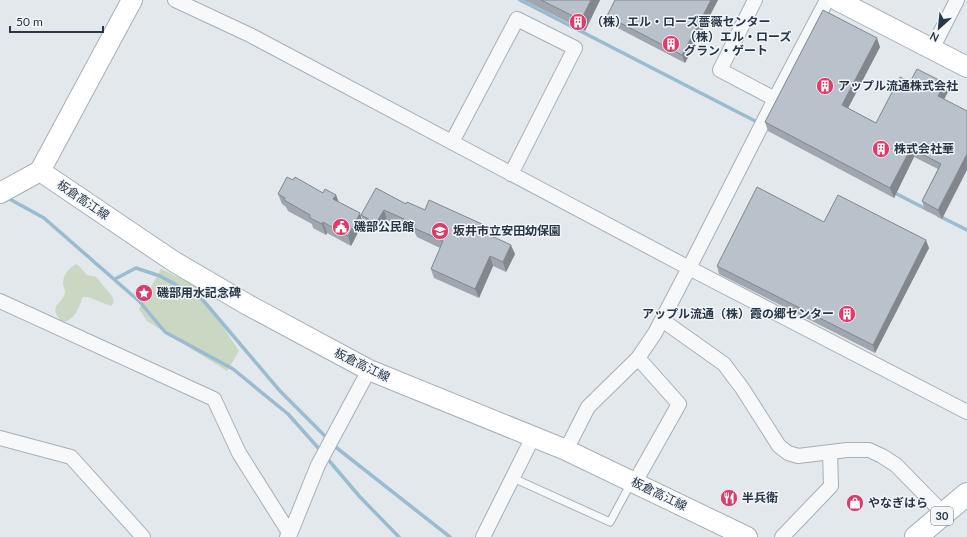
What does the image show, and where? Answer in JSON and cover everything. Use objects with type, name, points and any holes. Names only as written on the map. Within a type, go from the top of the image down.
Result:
[{"type":"main road","points":[[4,190],[40,171],[132,0]]},
{"type":"main road","points":[[837,0],[967,67]]},
{"type":"main road","name":"板倉高江線","points":[[40,171],[173,261],[248,305],[369,370],[566,450],[747,537]]},
{"type":"main road","name":"30","points":[[916,537],[967,494]]},
{"type":"street","points":[[175,0],[250,35],[689,268],[967,412]]},
{"type":"street","points":[[755,0],[720,70],[775,99]]},
{"type":"street","points":[[566,450],[588,407],[638,358],[662,320],[827,0]]},
{"type":"street","points":[[932,49],[957,0]]},
{"type":"street","points":[[452,142],[517,19],[575,48],[511,174]]},
{"type":"street","points":[[0,301],[214,399],[240,453],[288,536]]},
{"type":"street","points":[[662,320],[724,364],[742,388],[779,446],[788,453],[798,456],[847,450],[869,450],[896,465],[944,514]]},
{"type":"street","points":[[633,482],[679,404],[638,358]]},
{"type":"street","points":[[288,536],[318,465],[369,370]]},
{"type":"street","points":[[483,537],[532,437]]},
{"type":"street","points":[[0,438],[71,457],[143,537]]},
{"type":"street","points":[[782,537],[831,486],[830,452]]},
{"type":"lane","points":[[512,478],[610,522],[633,482]]},
{"type":"green space","points":[[77,264],[87,275],[96,277],[112,296],[114,302],[111,306],[88,297],[83,297],[73,316],[67,321],[62,322],[55,312],[55,308],[64,297],[65,292],[63,280],[67,271]]},
{"type":"green space","points":[[161,269],[196,286],[239,351],[227,371],[147,321],[139,309]]},
{"type":"building","points":[[541,0],[591,0],[581,20]]},
{"type":"building","name":"（株）エル・ローズ グラン・ゲート","points":[[615,0],[711,0],[682,55],[607,16]]},
{"type":"building","points":[[823,10],[877,38],[842,105],[876,123],[900,77],[910,82],[917,69],[945,83],[938,96],[967,111],[967,154],[938,210],[922,201],[941,164],[911,148],[890,188],[765,122]]},
{"type":"building","points":[[287,177],[293,180],[295,177],[323,193],[325,189],[336,195],[333,199],[360,213],[348,236],[323,222],[322,224],[310,218],[310,215],[284,200],[285,198],[278,194]]},
{"type":"building","name":"アップル流通（株）霞の郷センター","points":[[757,187],[824,222],[838,195],[926,240],[873,345],[717,266]]},
{"type":"building","points":[[376,188],[406,204],[407,202],[425,210],[429,200],[484,225],[481,231],[511,245],[503,262],[490,256],[475,289],[431,269],[443,241],[414,228],[415,224],[384,210],[376,223],[361,215]]},
{"type":"waterway","points":[[520,0],[759,123]]},
{"type":"waterway","points":[[893,192],[928,210]]},
{"type":"waterway","points":[[6,197],[44,218],[140,302],[165,332],[233,369],[288,414],[321,451]]},
{"type":"waterway","points":[[939,216],[967,230]]},
{"type":"waterway","points":[[115,279],[136,268],[160,276],[202,299],[280,391],[329,440]]},
{"type":"waterway","points":[[333,445],[450,537]]},
{"type":"waterway","points":[[326,457],[360,497],[399,537]]},
{"type":"place","name":"（株）エル・ローズ薔薇センター","points":[[578,22]]},
{"type":"place","name":"（株）エル・ローズ グラン・ゲート","points":[[671,44]]},
{"type":"place","name":"アップル流通株式会社","points":[[825,86]]},
{"type":"place","name":"株式会社華","points":[[881,149]]},
{"type":"place","name":"磯部公民館","points":[[341,227]]},
{"type":"place","name":"坂井市立安田幼保園","points":[[440,231]]},
{"type":"place","name":"磯部用水記念碑","points":[[144,293]]},
{"type":"place","name":"アップル流通（株）霞の郷センター","points":[[847,314]]},
{"type":"place","name":"半兵衛","points":[[729,498]]},
{"type":"place","name":"やなぎはら","points":[[855,503]]}]
